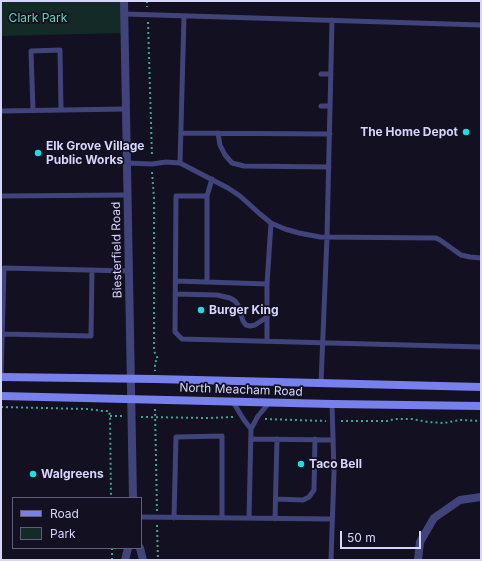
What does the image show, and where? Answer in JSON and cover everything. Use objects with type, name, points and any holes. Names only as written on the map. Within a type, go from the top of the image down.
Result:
[{"type":"main road","name":"North Meacham Road","points":[[1,377],[321,382],[481,387]]},
{"type":"main road","name":"North Meacham Road","points":[[1,396],[269,403],[481,406]]},
{"type":"street","name":"Biesterfield Road","points":[[124,1],[133,497]]},
{"type":"street","points":[[418,560],[420,542],[434,518],[460,500],[481,497]]},
{"type":"street","points":[[125,560],[128,549]]},
{"type":"street","points":[[140,549],[143,560]]},
{"type":"lane","points":[[125,14],[481,25]]},
{"type":"lane","points":[[180,163],[184,16]]},
{"type":"lane","points":[[321,382],[330,134],[331,74],[329,44],[332,20]]},
{"type":"lane","points":[[33,110],[31,51],[60,50],[61,110]]},
{"type":"lane","points":[[321,74],[331,74]]},
{"type":"lane","points":[[321,106],[330,106]]},
{"type":"lane","points":[[1,111],[126,109]]},
{"type":"lane","points":[[181,133],[330,134]]},
{"type":"lane","points":[[218,133],[220,145],[225,155],[232,163],[244,166],[329,167]]},
{"type":"lane","points":[[127,162],[152,164],[166,162],[180,163],[228,188],[240,196],[271,223],[299,233],[320,237],[436,238],[461,255],[481,258]]},
{"type":"lane","points":[[207,282],[207,196],[212,179]]},
{"type":"lane","points":[[1,196],[128,195]]},
{"type":"lane","points":[[207,196],[176,196],[175,332],[182,339],[481,347]]},
{"type":"lane","points":[[267,341],[267,284],[271,223]]},
{"type":"lane","points":[[1,377],[4,268],[130,271]]},
{"type":"lane","points":[[2,334],[91,336],[92,270]]},
{"type":"lane","points":[[176,281],[267,284]]},
{"type":"lane","points":[[175,294],[224,296],[230,298],[238,305],[243,322],[246,325],[255,325],[267,317]]},
{"type":"lane","points":[[233,402],[251,429]]},
{"type":"lane","points":[[249,518],[251,429],[257,418],[269,403]]},
{"type":"lane","points":[[331,560],[334,472],[332,404]]},
{"type":"lane","points":[[174,518],[176,437],[222,436],[222,518]]},
{"type":"lane","points":[[251,439],[333,440]]},
{"type":"lane","points":[[275,519],[277,439]]},
{"type":"lane","points":[[276,499],[303,500],[309,497],[314,490],[315,439]]},
{"type":"lane","points":[[142,517],[332,519]]},
{"type":"path","points":[[147,1],[154,198],[154,350],[158,360],[155,362]]},
{"type":"path","points":[[1,407],[109,411],[111,497]]},
{"type":"path","points":[[158,560],[155,417],[242,417]]},
{"type":"path","points":[[257,418],[387,421],[395,419],[412,419],[444,423],[460,420],[481,421]]},
{"type":"path","points":[[112,549],[112,560]]},
{"type":"green space","name":"Clark Park","points":[[1,1],[124,1],[125,33],[1,36]]},
{"type":"place","name":"The Home Depot","points":[[466,132]]},
{"type":"place","name":"Elk Grove Village Public Works","points":[[38,153]]},
{"type":"place","name":"Burger King","points":[[201,310]]},
{"type":"place","name":"Taco Bell","points":[[301,464]]},
{"type":"place","name":"Walgreens","points":[[33,474]]}]
